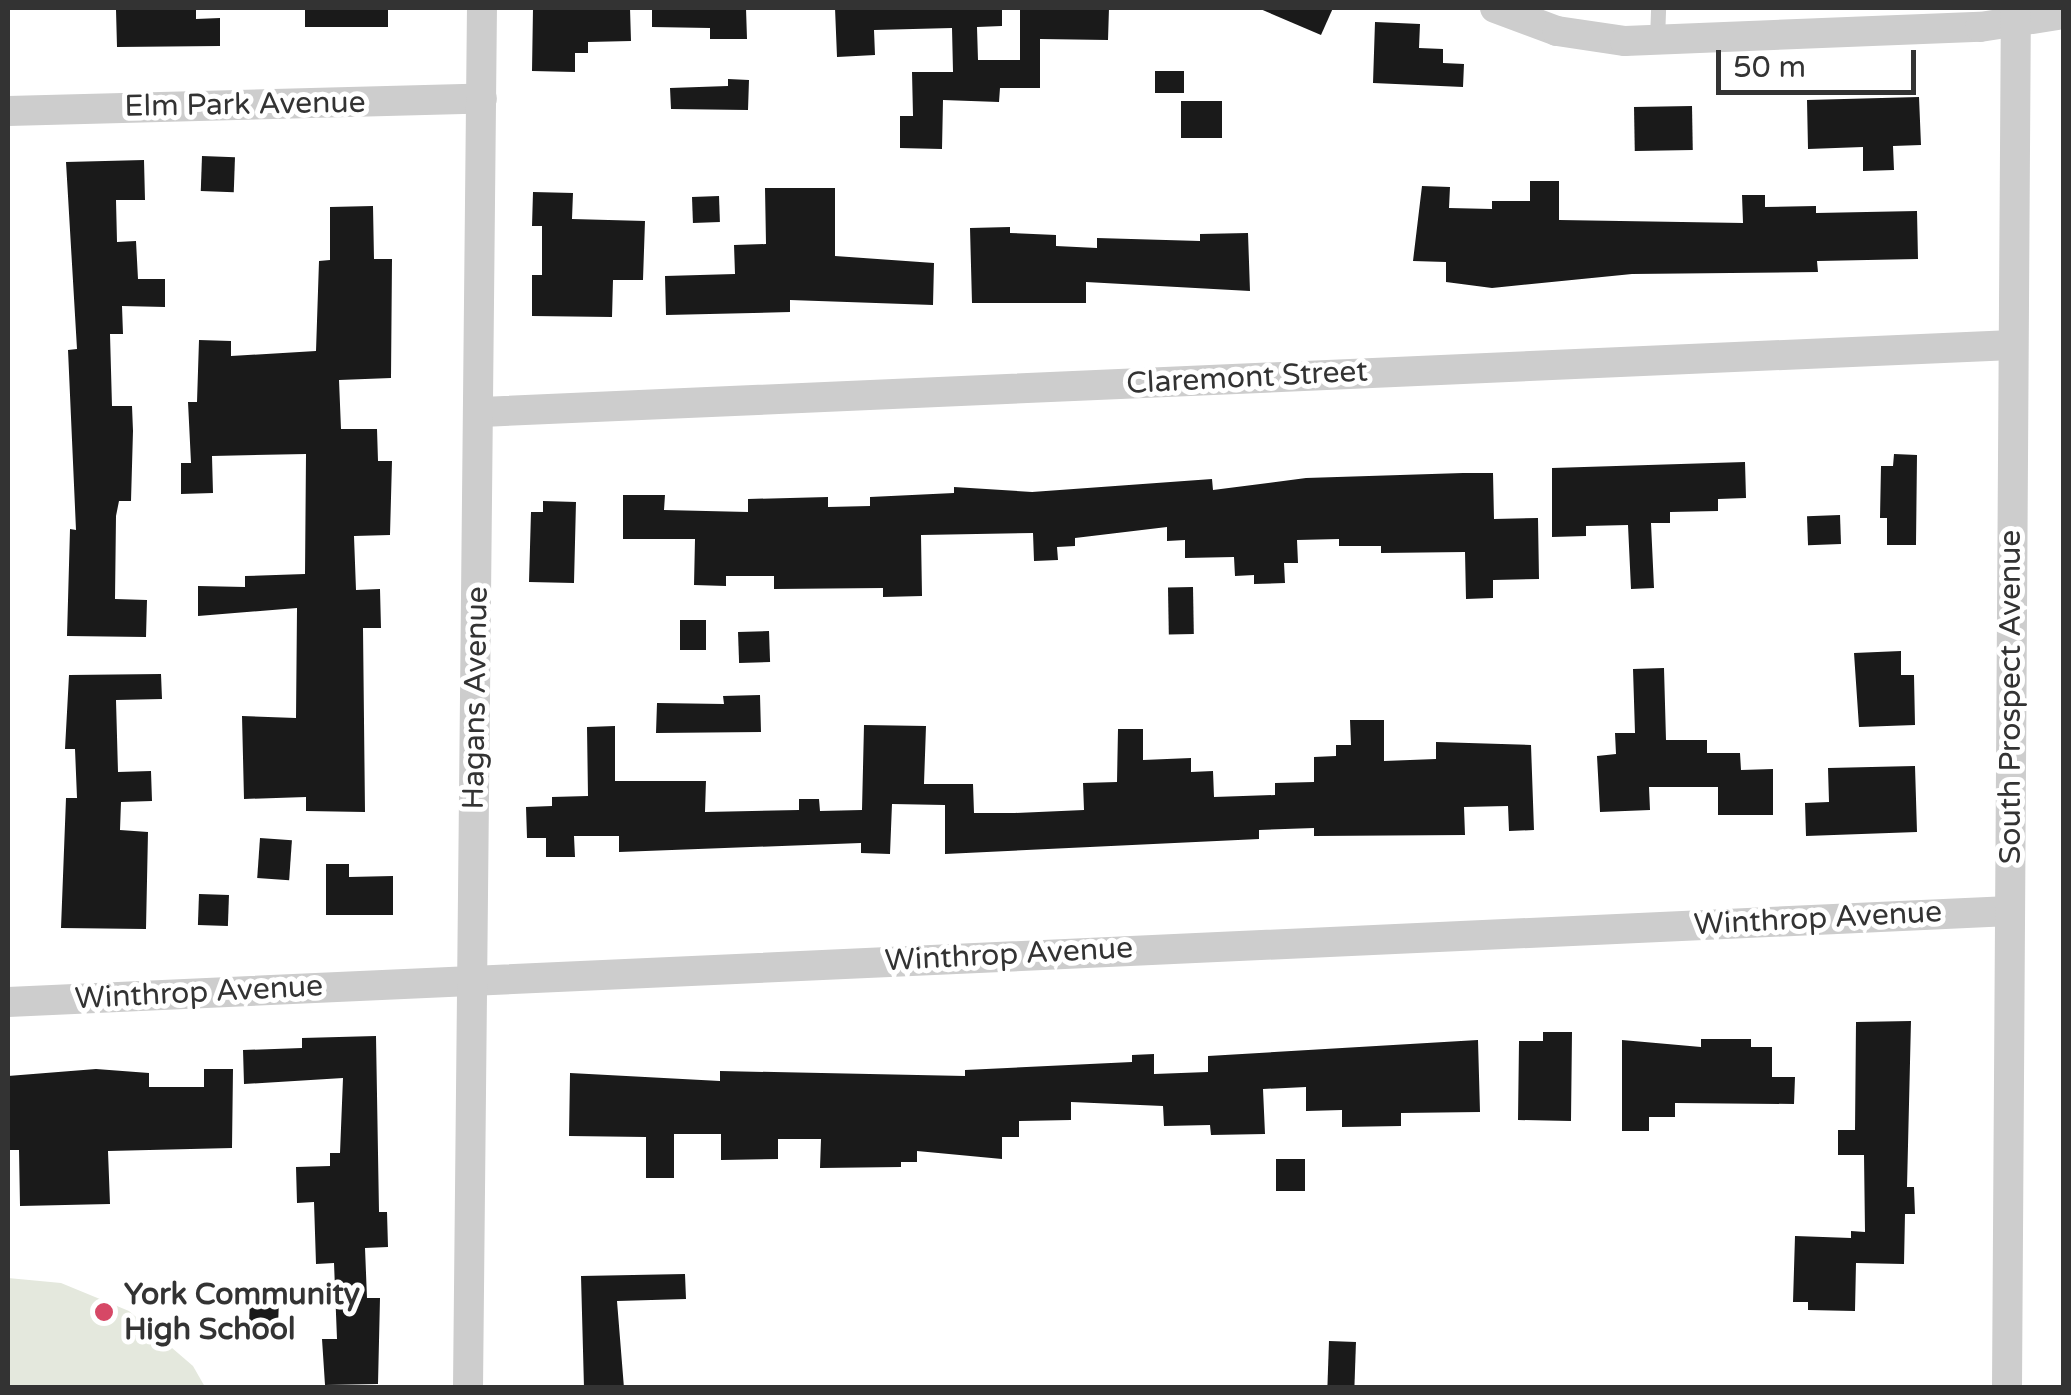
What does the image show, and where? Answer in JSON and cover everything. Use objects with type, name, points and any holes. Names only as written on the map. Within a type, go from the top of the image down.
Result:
[{"type":"street","name":"Hagans Avenue","points":[[468,1388],[470,979],[482,412],[482,8]]},
{"type":"street","points":[[1495,8],[1594,40],[1657,40],[2016,14],[2064,14]]},
{"type":"street","name":"South Prospect Avenue","points":[[2007,1388],[2016,14]]},
{"type":"street","name":"Elm Park Avenue","points":[[8,111],[482,99]]},
{"type":"street","name":"Claremont Street","points":[[482,412],[2013,345]]},
{"type":"street","name":"Winthrop Avenue","points":[[8,1002],[2010,910]]},
{"type":"lane","points":[[1657,40],[1658,8]]},
{"type":"shaded area","points":[[8,1278],[61,1283],[129,1311],[193,1366],[205,1387],[8,1387]]},
{"type":"building","points":[[196,8],[196,19],[220,18],[220,46],[117,47],[116,10]]},
{"type":"building","points":[[305,8],[388,8],[388,27],[305,27]]},
{"type":"building","points":[[533,8],[630,8],[631,41],[588,42],[588,53],[575,53],[575,72],[532,71]]},
{"type":"building","points":[[652,8],[746,8],[747,39],[710,39],[710,28],[652,27]]},
{"type":"building","points":[[835,8],[1002,8],[1002,26],[977,27],[978,60],[1020,60],[1020,8],[1109,8],[1108,40],[1040,39],[1040,88],[1000,88],[999,102],[943,100],[942,149],[900,148],[900,116],[913,116],[912,72],[953,72],[952,28],[874,30],[875,55],[837,57]]},
{"type":"building","points":[[1258,8],[1333,8],[1321,35]]},
{"type":"building","points":[[1375,22],[1420,24],[1419,48],[1443,49],[1443,63],[1464,64],[1463,87],[1373,83]]},
{"type":"building","points":[[1155,71],[1184,71],[1184,93],[1155,93]]},
{"type":"building","points":[[728,79],[749,80],[748,110],[671,109],[670,88],[728,86]]},
{"type":"building","points":[[1919,97],[1921,145],[1893,146],[1894,170],[1863,171],[1863,147],[1808,149],[1807,100]]},
{"type":"building","points":[[1181,101],[1222,101],[1222,138],[1181,138]]},
{"type":"building","points":[[1692,106],[1693,150],[1635,151],[1634,107]]},
{"type":"building","points":[[202,156],[235,157],[234,192],[201,191]]},
{"type":"building","points":[[144,160],[145,200],[116,200],[117,242],[136,241],[138,279],[165,279],[165,307],[122,306],[123,334],[110,334],[112,406],[132,406],[133,431],[131,501],[119,501],[116,516],[115,599],[147,600],[146,637],[67,636],[70,529],[76,530],[68,350],[77,349],[66,162]]},
{"type":"building","points":[[1530,181],[1559,181],[1559,220],[1743,223],[1742,195],[1765,195],[1765,207],[1816,206],[1816,213],[1917,211],[1918,259],[1817,261],[1818,272],[1632,274],[1492,288],[1446,282],[1446,262],[1413,261],[1422,186],[1450,187],[1449,208],[1492,209],[1492,201],[1530,201]]},
{"type":"building","points":[[765,188],[835,188],[835,256],[934,263],[933,305],[790,300],[790,312],[666,315],[665,276],[735,274],[734,245],[766,244]]},
{"type":"building","points":[[533,192],[573,193],[572,219],[645,221],[643,280],[613,280],[612,317],[532,316],[532,275],[542,275],[542,226],[532,226]]},
{"type":"building","points":[[719,196],[720,222],[693,223],[692,197]]},
{"type":"building","points":[[373,206],[374,259],[392,259],[391,378],[339,380],[341,429],[377,429],[378,461],[392,461],[390,535],[354,536],[356,590],[380,589],[381,628],[363,628],[365,812],[306,811],[306,797],[244,799],[242,716],[296,718],[297,608],[198,616],[198,586],[245,587],[245,576],[305,574],[306,454],[212,456],[213,493],[181,494],[181,463],[191,463],[188,402],[197,402],[199,340],[231,341],[231,356],[316,351],[319,261],[330,260],[330,207]]},
{"type":"building","points":[[1010,227],[1010,233],[1056,235],[1056,246],[1097,248],[1097,238],[1200,241],[1200,234],[1248,233],[1250,291],[1086,282],[1086,303],[972,303],[970,228]]},
{"type":"building","points":[[1894,454],[1917,455],[1916,545],[1887,545],[1887,518],[1880,518],[1881,466],[1893,466]]},
{"type":"building","points":[[1745,462],[1746,498],[1718,499],[1718,511],[1670,512],[1670,523],[1651,523],[1654,588],[1631,589],[1628,525],[1586,526],[1586,536],[1552,537],[1552,468]]},
{"type":"building","points":[[1493,473],[1494,519],[1538,518],[1539,579],[1493,580],[1493,598],[1466,599],[1465,552],[1381,553],[1381,546],[1339,546],[1339,539],[1297,540],[1298,563],[1284,563],[1285,583],[1254,584],[1254,575],[1235,576],[1234,557],[1185,558],[1185,540],[1167,541],[1167,527],[1075,538],[1075,546],[1057,547],[1058,560],[1034,561],[1033,533],[921,535],[922,596],[883,597],[883,588],[774,589],[774,576],[726,576],[726,586],[694,585],[695,539],[623,539],[623,495],[665,495],[664,510],[748,512],[748,499],[828,497],[828,507],[870,506],[870,497],[954,493],[954,487],[1032,492],[1212,479],[1213,490],[1306,478]]},
{"type":"building","points":[[543,501],[576,502],[574,583],[529,582],[531,512],[543,512]]},
{"type":"building","points":[[1840,515],[1841,544],[1808,545],[1807,516]]},
{"type":"building","points":[[1168,587],[1193,587],[1194,634],[1169,634]]},
{"type":"building","points":[[680,620],[706,620],[706,650],[680,650]]},
{"type":"building","points":[[769,631],[770,662],[739,663],[738,632]]},
{"type":"building","points":[[1901,651],[1901,675],[1914,675],[1915,725],[1859,727],[1854,653]]},
{"type":"building","points":[[1664,668],[1666,740],[1707,740],[1707,753],[1740,753],[1741,770],[1773,769],[1773,815],[1718,815],[1718,787],[1649,787],[1650,810],[1600,812],[1597,756],[1616,754],[1615,733],[1635,733],[1633,669]]},
{"type":"building","points":[[161,674],[162,699],[116,700],[118,772],[151,771],[152,801],[121,802],[120,830],[148,832],[146,929],[61,928],[66,798],[77,798],[75,749],[65,749],[69,675]]},
{"type":"building","points":[[760,695],[761,732],[656,733],[657,703],[724,704],[723,696]]},
{"type":"building","points":[[1350,720],[1384,720],[1384,761],[1436,759],[1436,742],[1531,745],[1534,830],[1509,831],[1508,806],[1464,807],[1465,835],[1314,836],[1314,828],[1259,830],[1259,839],[945,854],[945,805],[892,804],[890,854],[861,853],[861,843],[619,852],[619,836],[574,836],[575,857],[546,857],[546,838],[527,838],[526,807],[552,806],[552,797],[588,796],[587,727],[615,726],[615,781],[706,781],[705,812],[799,810],[799,799],[819,799],[820,811],[862,810],[864,725],[926,726],[924,784],[973,784],[974,813],[1015,813],[1084,810],[1083,783],[1117,782],[1118,729],[1143,729],[1143,760],[1191,758],[1191,772],[1213,771],[1214,797],[1275,795],[1275,783],[1314,782],[1314,757],[1336,756],[1336,745],[1351,745]]},
{"type":"building","points":[[1915,766],[1917,832],[1806,836],[1805,803],[1829,802],[1828,768]]},
{"type":"building","points":[[260,838],[292,840],[289,880],[257,878]]},
{"type":"building","points":[[326,864],[349,864],[349,877],[393,876],[393,915],[326,915]]},
{"type":"building","points":[[199,894],[229,895],[228,926],[198,925]]},
{"type":"building","points":[[1911,1021],[1907,1187],[1914,1187],[1915,1214],[1905,1214],[1904,1264],[1856,1263],[1855,1311],[1808,1310],[1808,1302],[1793,1302],[1795,1236],[1851,1238],[1851,1231],[1865,1232],[1864,1155],[1838,1155],[1838,1130],[1855,1130],[1856,1022]]},
{"type":"building","points":[[1543,1032],[1572,1032],[1571,1121],[1518,1120],[1519,1041],[1543,1041]]},
{"type":"building","points":[[376,1036],[379,1212],[387,1212],[388,1247],[365,1248],[367,1298],[380,1298],[378,1384],[325,1385],[322,1339],[337,1339],[334,1263],[316,1264],[314,1202],[297,1203],[296,1167],[330,1166],[330,1153],[340,1153],[343,1078],[244,1084],[243,1050],[302,1048],[302,1038]]},
{"type":"building","points":[[1701,1039],[1751,1039],[1751,1047],[1772,1047],[1772,1077],[1795,1077],[1794,1104],[1675,1103],[1675,1117],[1649,1117],[1649,1131],[1622,1131],[1622,1040],[1701,1047]]},
{"type":"building","points":[[1478,1040],[1480,1112],[1401,1113],[1401,1126],[1342,1127],[1342,1110],[1306,1111],[1306,1087],[1263,1089],[1265,1134],[1211,1135],[1210,1125],[1164,1126],[1163,1106],[1071,1102],[1071,1120],[1019,1121],[1019,1137],[1002,1137],[1002,1159],[917,1151],[917,1162],[901,1162],[901,1167],[820,1168],[821,1139],[778,1139],[778,1159],[721,1160],[721,1134],[674,1134],[674,1178],[646,1178],[646,1137],[569,1136],[570,1073],[720,1081],[720,1071],[965,1076],[965,1070],[1132,1062],[1132,1055],[1154,1054],[1154,1074],[1208,1072],[1208,1056]]},
{"type":"building","points":[[96,1069],[149,1073],[149,1087],[204,1087],[204,1069],[233,1069],[232,1148],[108,1151],[110,1204],[20,1206],[19,1150],[8,1150],[8,1076]]},
{"type":"building","points":[[1276,1159],[1305,1159],[1305,1191],[1276,1191]]},
{"type":"building","points":[[685,1274],[686,1299],[617,1301],[624,1388],[584,1388],[581,1276]]},
{"type":"building","points":[[250,1298],[279,1299],[278,1327],[249,1326]]},
{"type":"building","points":[[1329,1341],[1356,1342],[1354,1388],[1327,1388]]},
{"type":"place","name":"York Community High School","points":[[104,1312]]}]
